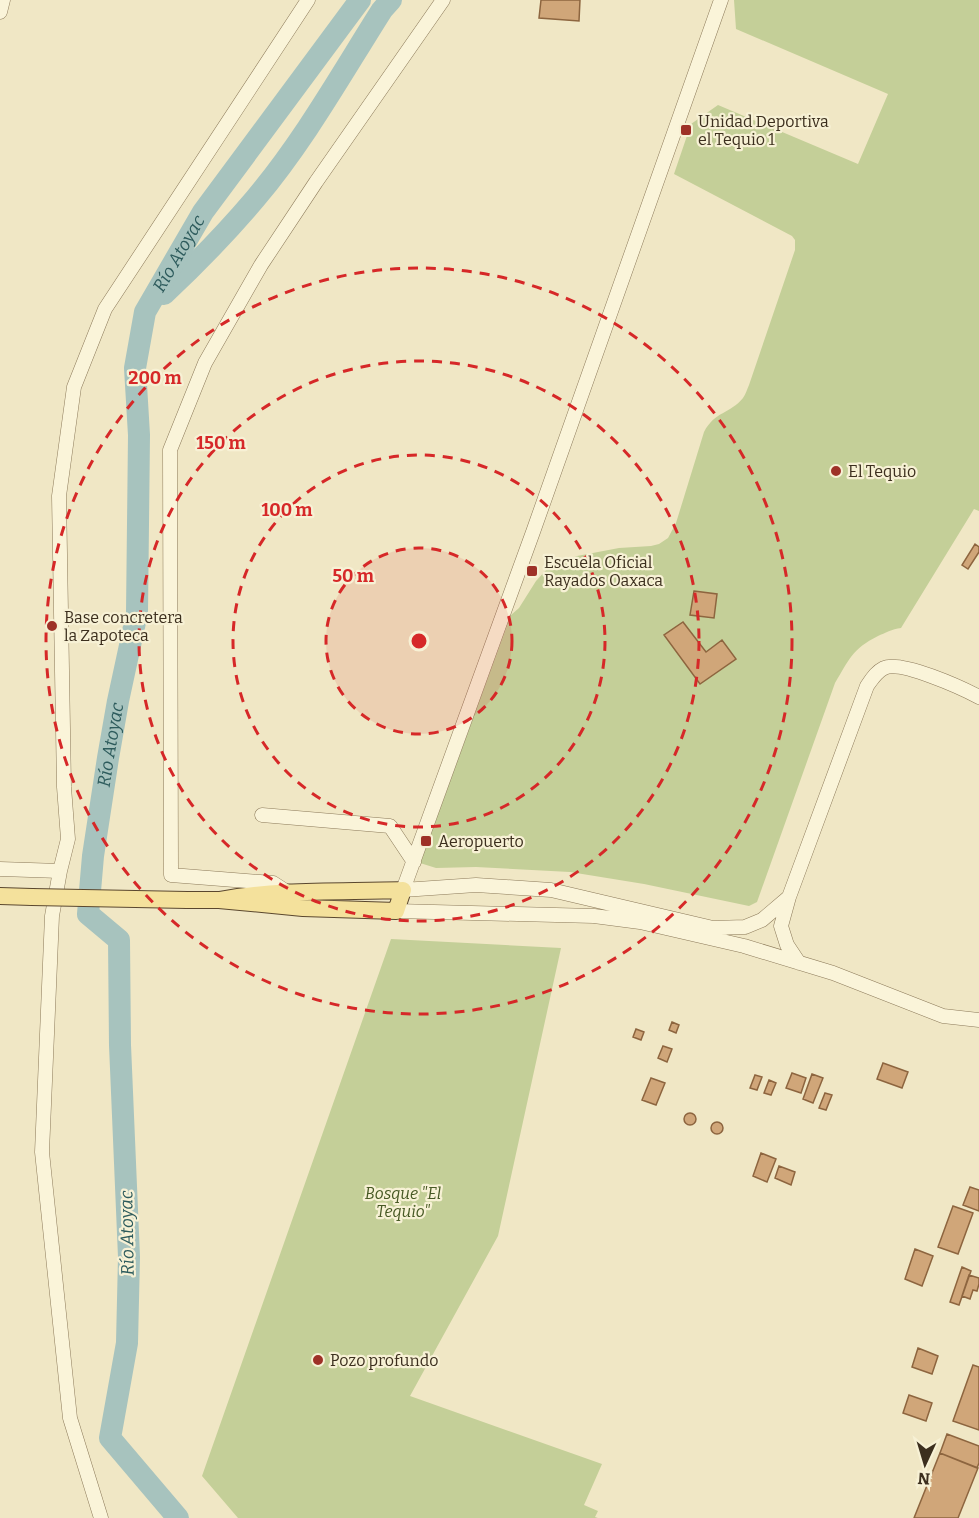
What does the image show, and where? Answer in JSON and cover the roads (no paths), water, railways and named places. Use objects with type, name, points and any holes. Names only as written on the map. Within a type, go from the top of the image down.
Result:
[{"type":"main road","points":[[0,896],[219,900],[303,908],[396,910],[403,890],[287,892],[219,900]]},
{"type":"street","points":[[0,12],[3,0]]},
{"type":"street","points":[[101,1518],[70,1418],[42,1152],[52,916],[68,839],[64,788],[59,496],[74,387],[105,309],[308,0]]},
{"type":"street","points":[[287,892],[273,883],[171,875],[170,450],[205,363],[261,265],[443,0]]},
{"type":"street","points":[[721,0],[525,554],[403,890],[476,885],[551,890],[713,928],[745,927],[762,920],[789,897]]},
{"type":"street","points":[[799,963],[787,945],[781,926],[789,897],[867,686],[885,667],[908,669],[960,687],[979,697]]},
{"type":"street","points":[[262,815],[390,826],[414,862]]},
{"type":"street","points":[[0,869],[60,871]]},
{"type":"street","points":[[396,910],[550,914],[640,922],[744,946],[833,973],[943,1016],[979,1020]]},
{"type":"waterway","name":"Río Atoyac","points":[[178,1518],[110,1438],[127,1343],[129,1257],[120,1045],[119,940],[88,914],[93,856],[108,758],[137,613],[139,435],[135,368],[145,312],[203,212],[360,0]]},
{"type":"waterway","points":[[164,294],[222,236],[273,177],[322,106],[382,10],[391,0]]},
{"type":"place","name":"Unidad Deportiva el Tequio 1","points":[[686,130]]},
{"type":"place","name":"El Tequio","points":[[836,471]]},
{"type":"place","name":"Escuela Oficial Rayados Oaxaca","points":[[532,571]]},
{"type":"place","name":"Base concretera la Zapoteca","points":[[52,626]]},
{"type":"place","name":"Aeropuerto","points":[[426,841]]},
{"type":"place","name":"Pozo profundo","points":[[318,1360]]},
{"type":"park label","name":"Bosque \"El Tequio\"","points":[[403,1202]]}]
